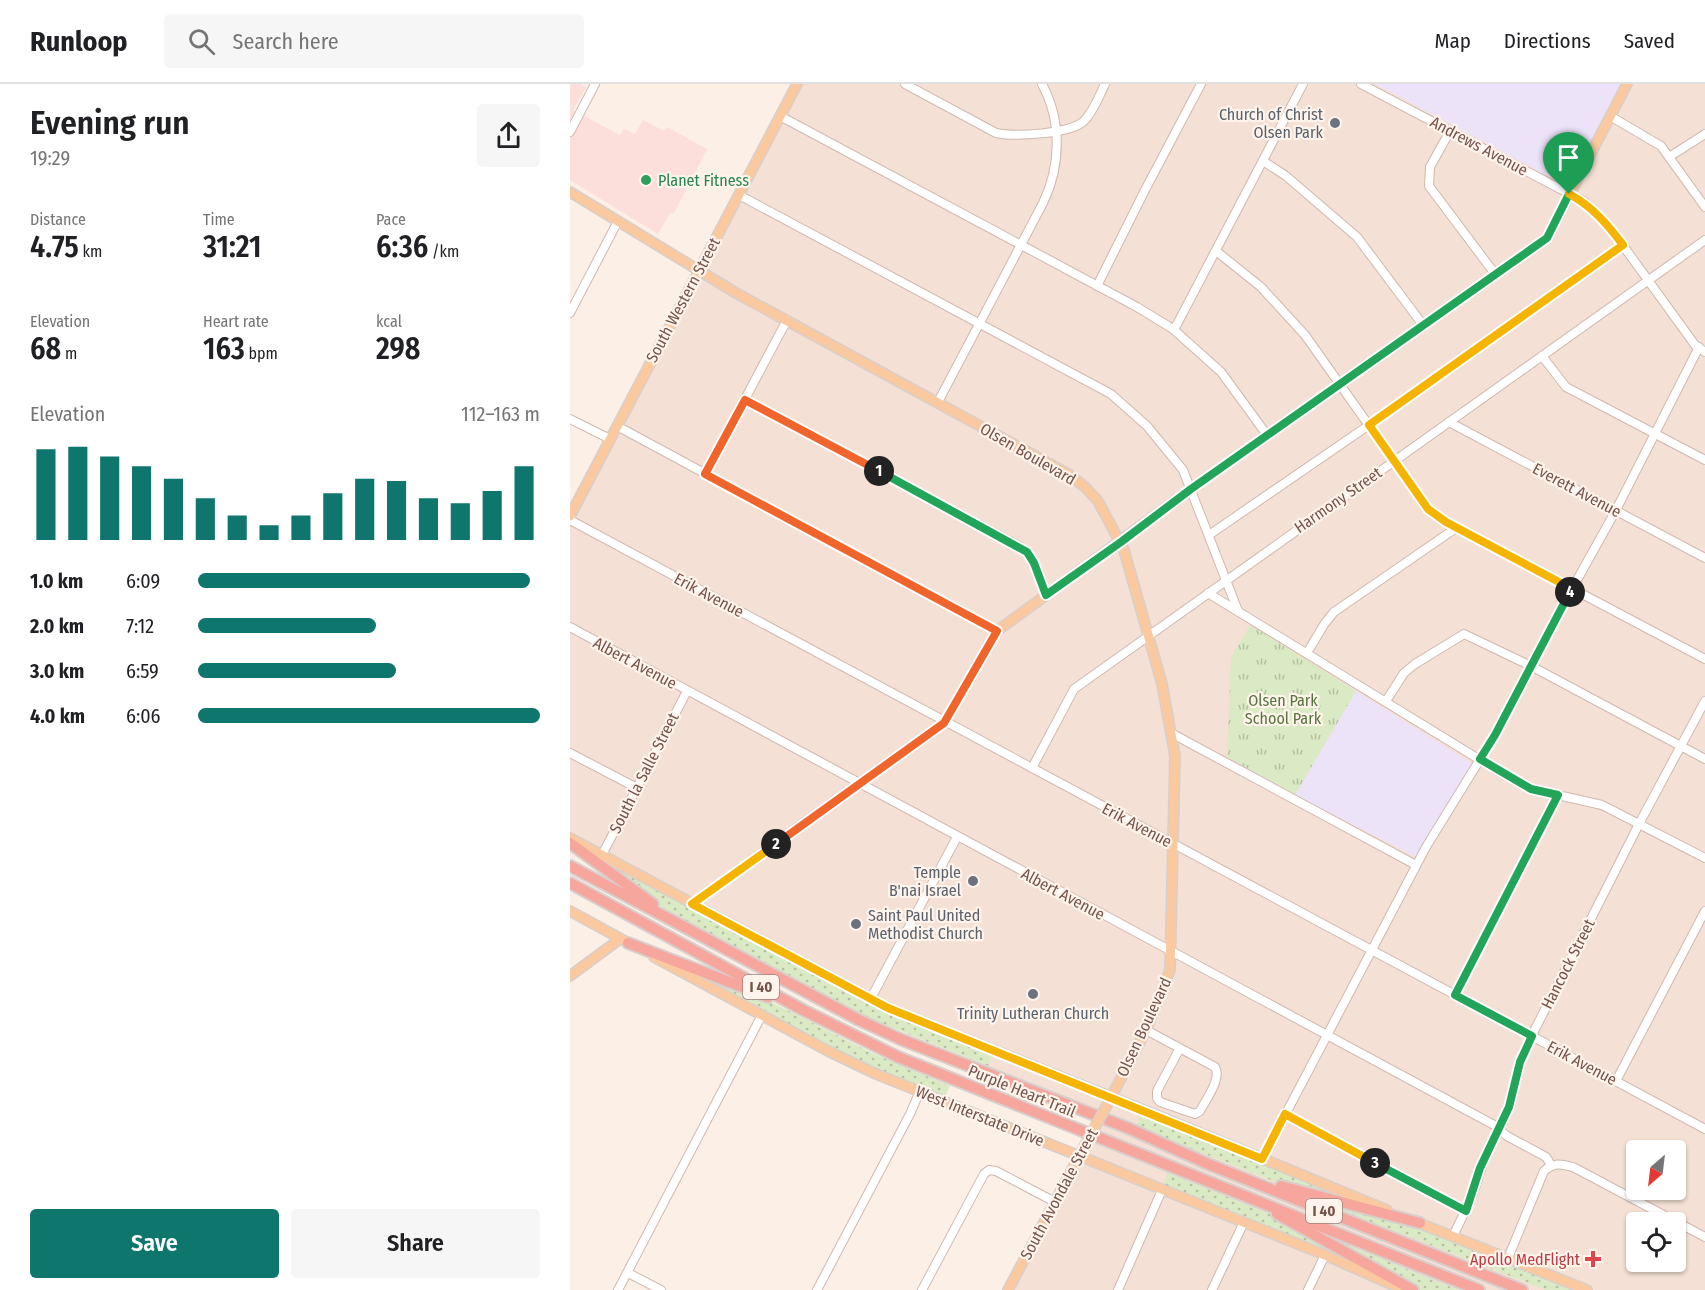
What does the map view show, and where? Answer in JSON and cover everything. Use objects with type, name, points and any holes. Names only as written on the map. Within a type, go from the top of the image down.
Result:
[{"type":"highway","points":[[570,843],[701,936]]},
{"type":"highway","name":"Purple Heart Trail","points":[[570,866],[859,1020],[900,1039],[1128,1128],[1208,1164],[1522,1290]]},
{"type":"highway","name":"Purple Heart Trail","points":[[570,883],[803,1011],[898,1057],[1479,1290]]},
{"type":"highway","points":[[624,941],[803,1011]]},
{"type":"highway","points":[[1208,1164],[1289,1189],[1420,1223]]},
{"type":"highway","points":[[1232,1190],[1413,1290]]},
{"type":"main road","name":"South Western Street","points":[[570,518],[797,84]]},
{"type":"main road","points":[[692,904],[945,722],[997,631],[1191,489],[1547,238],[1627,84]]},
{"type":"main road","name":"Olsen Boulevard","points":[[570,192],[787,320],[1070,475],[1098,501],[1121,542],[1162,684],[1175,756],[1170,970],[1146,1030],[1111,1097]]},
{"type":"main road","points":[[570,838],[870,1000],[1587,1290]]},
{"type":"main road","name":"West Interstate Drive","points":[[570,911],[828,1051],[920,1091],[1325,1255],[1404,1290]]},
{"type":"main road","points":[[570,976],[624,941]]},
{"type":"main road","name":"South Avondale Street","points":[[1008,1290],[1111,1097]]},
{"type":"street","points":[[570,132],[595,84]]},
{"type":"street","points":[[905,84],[996,133],[1007,135],[1070,128],[1084,120],[1105,84]]},
{"type":"street","points":[[938,402],[1053,180],[1057,156],[1056,131],[1053,108],[1042,84]]},
{"type":"street","points":[[1097,286],[1201,84]]},
{"type":"street","points":[[1174,330],[1303,84]]},
{"type":"street","name":"Andrews Avenue","points":[[1361,84],[1586,202],[1611,228],[1702,350]]},
{"type":"street","points":[[780,116],[1097,286],[1174,330],[1221,372],[1267,435]]},
{"type":"street","points":[[1610,116],[1661,146],[1705,207]]},
{"type":"street","points":[[1450,131],[1430,167],[1429,186],[1495,274]]},
{"type":"street","points":[[1669,157],[1703,138]]},
{"type":"street","points":[[1263,161],[1286,176],[1357,237],[1423,325]]},
{"type":"street","points":[[739,195],[1111,394],[1147,426],[1183,470],[1238,611]]},
{"type":"street","points":[[570,313],[618,221]]},
{"type":"street","name":"Harmony Street","points":[[1032,768],[1074,689],[1705,240]]},
{"type":"street","points":[[1209,534],[1369,425],[1623,245]]},
{"type":"street","points":[[1216,251],[1262,288],[1305,335],[1428,509],[1456,528],[1705,659]]},
{"type":"street","points":[[705,474],[787,320]]},
{"type":"street","points":[[1262,1159],[1416,865],[1480,759],[1616,510],[1654,433],[1702,350]]},
{"type":"street","points":[[1542,356],[1566,387],[1705,460]]},
{"type":"street","points":[[745,400],[1019,546],[1027,552],[1034,563],[1046,595]]},
{"type":"street","points":[[570,419],[610,439]]},
{"type":"street","name":"Everett Avenue","points":[[1449,422],[1705,558]]},
{"type":"street","points":[[617,426],[997,631]]},
{"type":"street","name":"Erik Avenue","points":[[570,518],[1372,951],[1704,1126]]},
{"type":"street","points":[[1307,653],[1325,622],[1334,612],[1456,528]]},
{"type":"street","points":[[1208,593],[1531,789],[1602,805],[1705,858]]},
{"type":"street","name":"Albert Avenue","points":[[570,627],[1494,1125],[1507,1137],[1546,1157],[1551,1165]]},
{"type":"street","points":[[1386,701],[1404,673],[1464,634],[1531,666],[1705,759]]},
{"type":"street","name":"South la Salle Street","points":[[602,855],[687,691]]},
{"type":"street","name":"Hancock Street","points":[[1453,1236],[1466,1211],[1480,1168],[1509,1107],[1520,1062],[1532,1036],[1705,701]]},
{"type":"street","points":[[1171,733],[1416,865]]},
{"type":"street","points":[[570,753],[636,788]]},
{"type":"street","points":[[1455,995],[1558,795]]},
{"type":"street","points":[[870,1000],[957,837]]},
{"type":"street","points":[[1616,1081],[1705,911]]},
{"type":"street","points":[[618,1290],[762,1016]]},
{"type":"street","points":[[1146,1030],[1215,1066],[1218,1072],[1217,1078],[1200,1111],[1195,1114],[1160,1102],[1157,1098],[1157,1091],[1180,1048]]},
{"type":"street","points":[[817,1290],[920,1091]]},
{"type":"street","points":[[1285,1114],[1466,1211]]},
{"type":"street","points":[[1508,1258],[1544,1171],[1551,1165],[1561,1164],[1573,1167],[1705,1237]]},
{"type":"street","points":[[922,1290],[984,1174],[989,1170],[996,1171],[1055,1202]]},
{"type":"street","points":[[1118,1290],[1162,1190]]},
{"type":"street","points":[[1212,1290],[1244,1222]]},
{"type":"street","points":[[1308,1290],[1325,1255]]},
{"type":"street","points":[[628,1272],[661,1290]]},
{"type":"shaded area","points":[[570,84],[581,84],[586,88],[573,110],[620,135],[624,129],[635,134],[643,120],[664,131],[667,127],[707,149],[674,213],[670,213],[658,234],[570,180]]},
{"type":"shaded area","points":[[797,84],[1705,84],[1705,1290],[1009,1290],[1098,1125],[570,841],[570,513]]},
{"type":"shaded area","points":[[1375,84],[1622,84],[1567,186]]},
{"type":"shaded area","points":[[1356,691],[1473,764],[1416,857],[1295,795]]},
{"type":"green space","name":"Olsen Park School Park","points":[[1250,625],[1356,691],[1295,795],[1227,757],[1231,657]]},
{"type":"green space","points":[[592,854],[864,1001],[992,1055],[989,1066],[865,1017],[671,913],[630,885]]},
{"type":"green space","points":[[688,971],[769,1001],[872,1053],[950,1086],[944,1098],[874,1069]]},
{"type":"green space","points":[[1140,1115],[1361,1203],[1278,1183],[1137,1127]]},
{"type":"green space","points":[[1168,1173],[1282,1219],[1356,1263],[1162,1185]]},
{"type":"green space","points":[[1328,1202],[1413,1225],[1574,1290],[1546,1290],[1326,1204]]},
{"type":"green space","points":[[1340,1242],[1458,1290],[1417,1290],[1338,1245]]},
{"type":"place","name":"Church of Christ Olsen Park","points":[[1335,123]]},
{"type":"place","name":"Planet Fitness","points":[[646,180]]},
{"type":"place","name":"Temple B'nai Israel","points":[[973,881]]},
{"type":"place","name":"Saint Paul United Methodist Church","points":[[856,924]]},
{"type":"place","name":"Trinity Lutheran Church","points":[[1033,994]]},
{"type":"place","name":"Apollo MedFlight","points":[[1593,1259]]},
{"type":"route","points":[[1569,194],[1586,202],[1611,228],[1623,245],[1369,425],[1428,509],[1446,522],[1572,589],[1480,759],[1531,789],[1558,795],[1455,995],[1532,1036],[1520,1062],[1506,1116],[1480,1168],[1466,1211],[1285,1114],[1262,1159],[916,1021],[870,1000],[692,904],[944,723],[997,631],[705,474],[745,400],[1019,546],[1027,552],[1034,563],[1046,595],[1191,489],[1547,238],[1569,194]]}]
